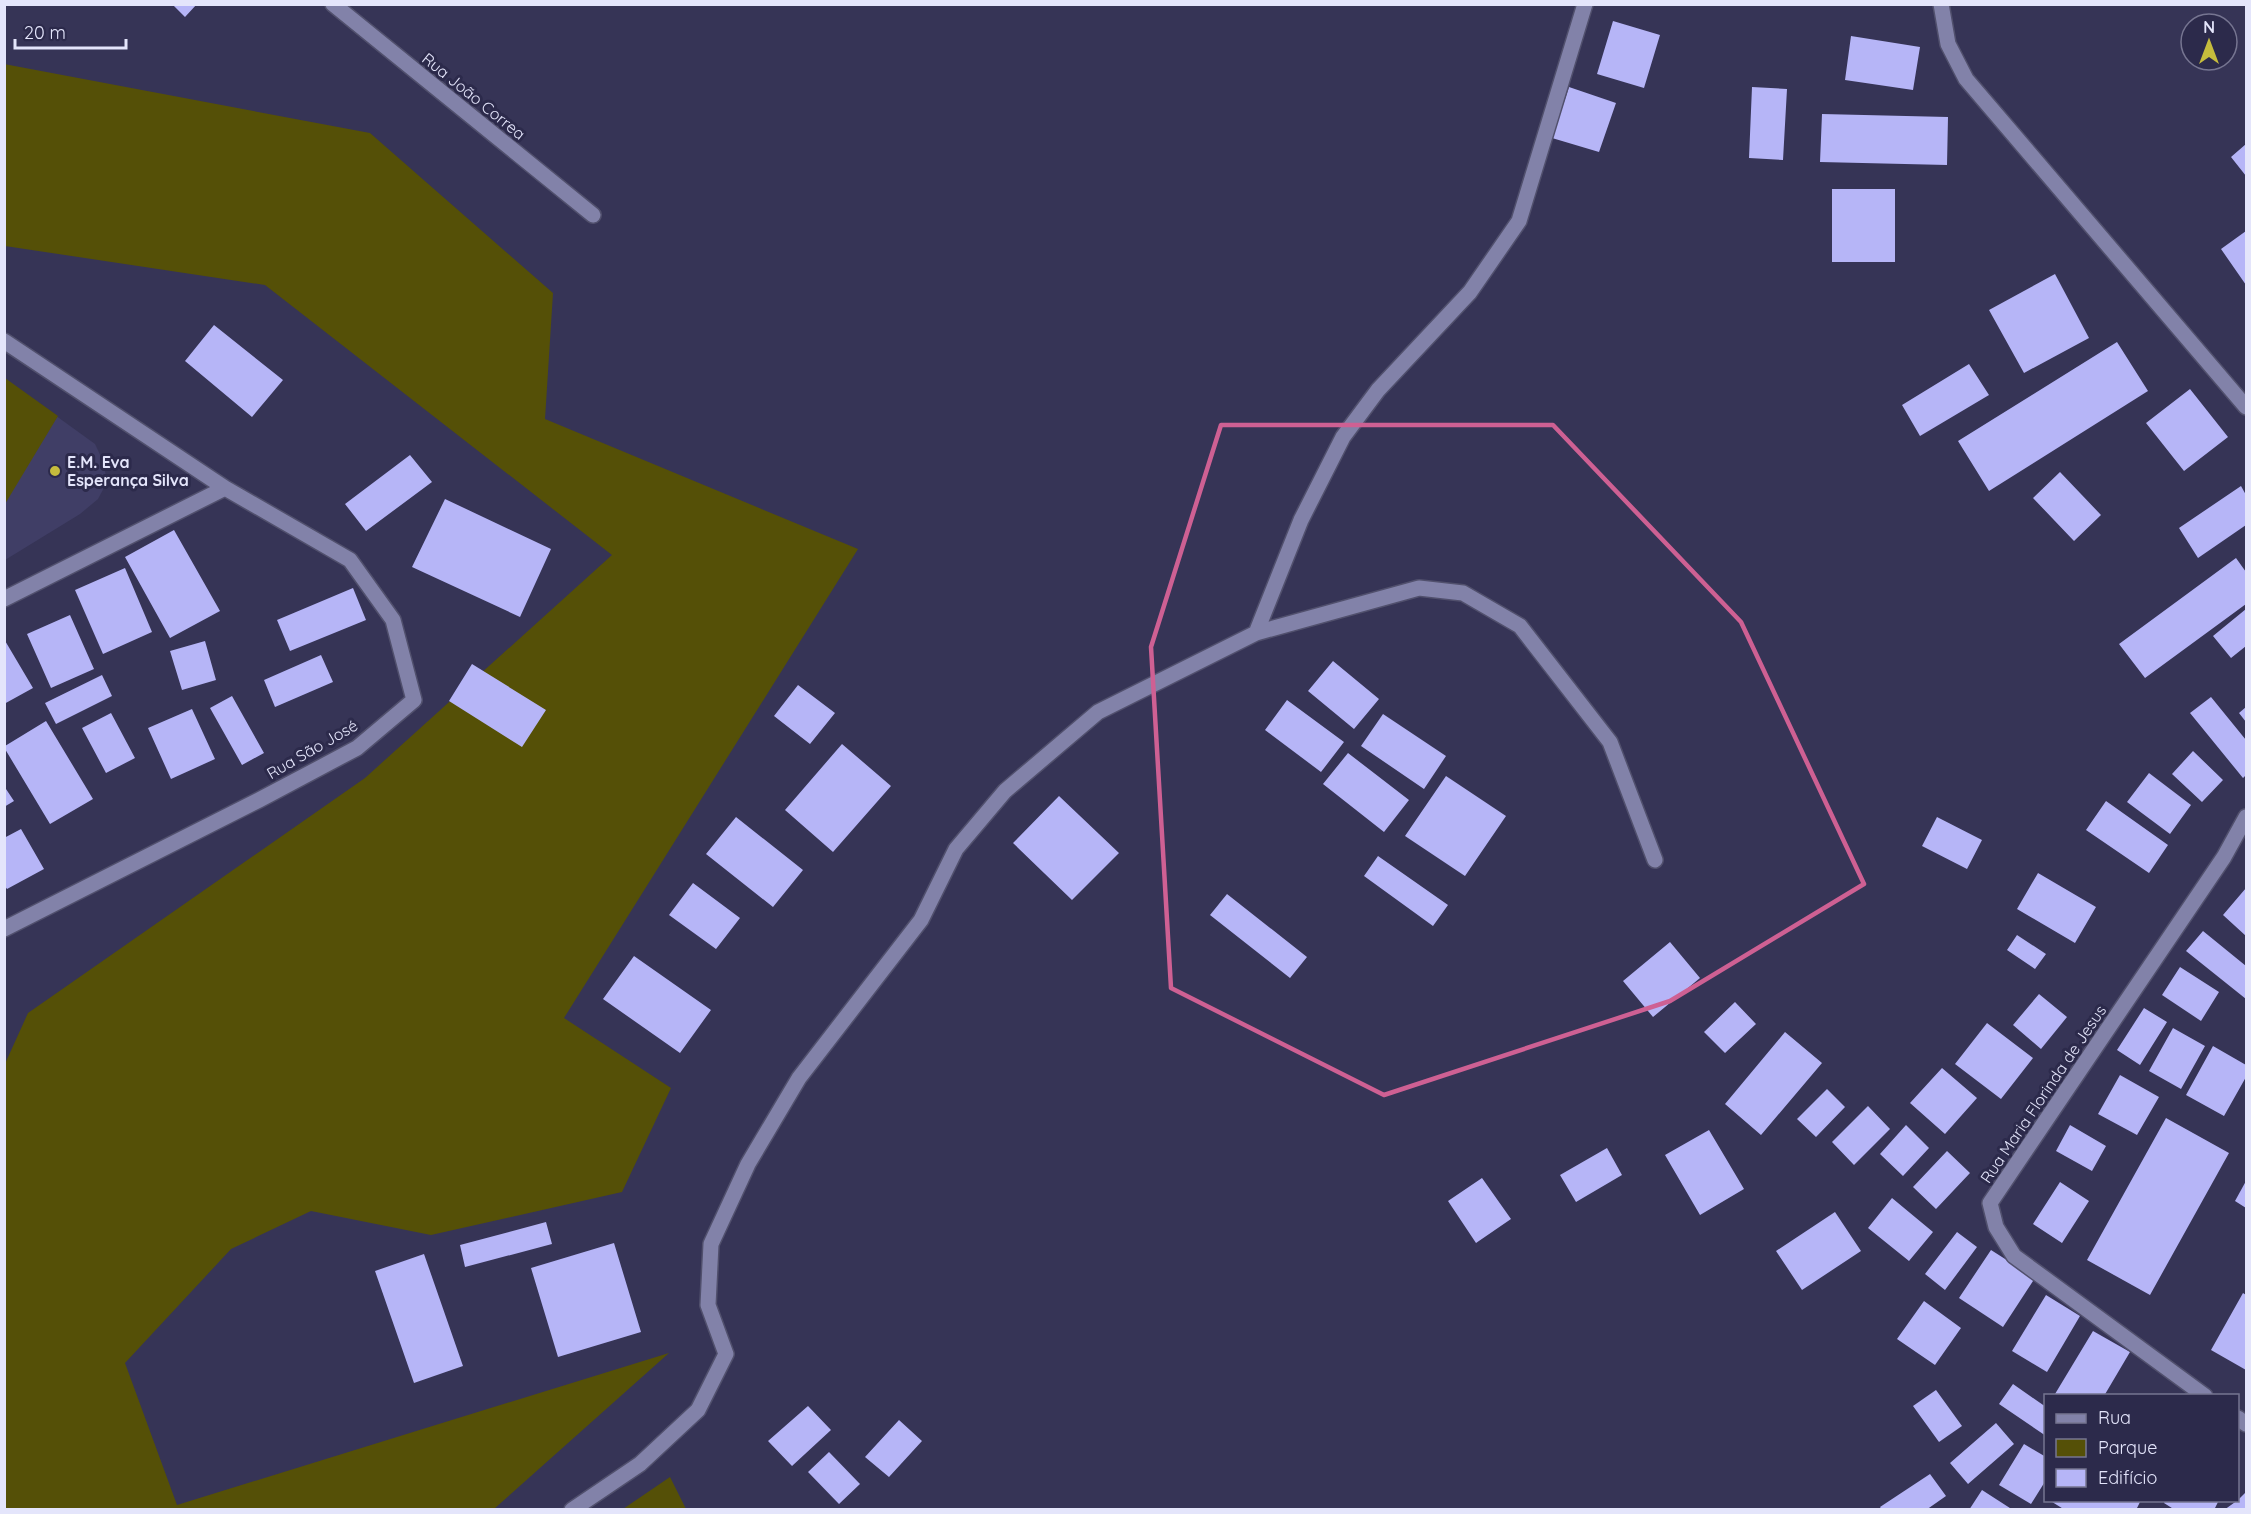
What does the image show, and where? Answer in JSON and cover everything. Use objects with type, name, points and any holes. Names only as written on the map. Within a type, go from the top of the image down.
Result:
[{"type":"street","name":"Rua João Correa","points":[[333,4],[593,216]]},
{"type":"street","points":[[1256,633],[1301,520],[1343,437],[1378,390],[1470,291],[1519,221],[1585,4]]},
{"type":"street","points":[[1941,4],[1948,44],[1966,79],[2247,407]]},
{"type":"street","name":"Rua São José","points":[[4,341],[225,488],[350,560],[393,620],[414,700],[357,748],[4,929]]},
{"type":"street","points":[[4,599],[225,488]]},
{"type":"street","points":[[572,1509],[640,1464],[698,1410],[726,1354],[708,1305],[711,1244],[748,1164],[799,1078],[921,920],[956,849],[1005,791],[1098,712],[1256,633],[1419,588],[1463,593],[1520,626],[1610,742],[1655,860]]},
{"type":"street","name":"Rua Maria Florinda de Jesus","points":[[2204,1394],[2014,1256],[1996,1227],[1990,1203],[2224,858],[2247,817]]},
{"type":"highlighted area","points":[[1221,425],[1553,425],[1741,622],[1864,884],[1670,1001],[1384,1095],[1171,988],[1151,647]]},
{"type":"shaded area","name":"E.M. Eva Esperança Silva","points":[[5,379],[95,444],[103,461],[107,482],[98,499],[80,514],[5,560]]},
{"type":"green space","points":[[4,64],[370,133],[553,293],[545,419],[858,549],[564,1018],[671,1088],[622,1192],[431,1235],[311,1211],[231,1249],[125,1363],[177,1505],[669,1353],[494,1509],[5,1509],[4,1066],[28,1013],[365,778],[612,555],[265,285],[5,246]]},
{"type":"green space","points":[[5,378],[58,416],[5,504]]},
{"type":"green space","points":[[670,1477],[686,1509],[623,1509]]},
{"type":"building","points":[[172,4],[197,4],[185,17]]},
{"type":"building","points":[[1613,21],[1660,35],[1644,88],[1597,74]]},
{"type":"building","points":[[1851,36],[1920,47],[1913,90],[1845,80]]},
{"type":"building","points":[[1569,87],[1616,103],[1599,152],[1552,138]]},
{"type":"building","points":[[1752,87],[1787,89],[1783,160],[1749,158]]},
{"type":"building","points":[[1822,114],[1948,117],[1947,165],[1820,162]]},
{"type":"building","points":[[2246,144],[2246,176],[2231,157]]},
{"type":"building","points":[[1832,189],[1895,189],[1895,262],[1832,262]]},
{"type":"building","points":[[2246,231],[2246,285],[2221,249]]},
{"type":"building","points":[[2055,274],[2089,338],[2024,373],[1989,310]]},
{"type":"building","points":[[214,325],[283,380],[252,417],[185,361]]},
{"type":"building","points":[[2117,342],[2148,391],[1989,491],[1958,441]]},
{"type":"building","points":[[1969,364],[1989,395],[1920,436],[1902,405]]},
{"type":"building","points":[[2190,389],[2228,437],[2184,471],[2146,423]]},
{"type":"building","points":[[410,455],[432,482],[366,531],[345,504]]},
{"type":"building","points":[[2060,472],[2101,515],[2074,541],[2033,498]]},
{"type":"building","points":[[2241,486],[2246,495],[2246,525],[2198,558],[2179,528]]},
{"type":"building","points":[[445,499],[551,549],[520,617],[412,567]]},
{"type":"building","points":[[174,530],[220,611],[170,638],[125,557]]},
{"type":"building","points":[[2236,558],[2246,572],[2246,604],[2145,678],[2119,644]]},
{"type":"building","points":[[125,568],[152,632],[103,654],[75,590]]},
{"type":"building","points":[[353,588],[366,620],[290,651],[277,620]]},
{"type":"building","points":[[2246,609],[2246,646],[2231,658],[2213,636]]},
{"type":"building","points":[[70,615],[94,669],[51,688],[27,634]]},
{"type":"building","points":[[4,639],[33,688],[4,704]]},
{"type":"building","points":[[205,641],[216,680],[182,690],[170,651]]},
{"type":"building","points":[[321,655],[333,682],[275,707],[264,680]]},
{"type":"building","points":[[1333,661],[1379,699],[1354,729],[1308,691]]},
{"type":"building","points":[[472,664],[546,710],[522,747],[449,701]]},
{"type":"building","points":[[102,675],[112,696],[56,724],[45,703]]},
{"type":"building","points":[[798,685],[835,713],[810,744],[774,716]]},
{"type":"building","points":[[232,696],[264,753],[242,765],[210,708]]},
{"type":"building","points":[[2211,697],[2246,740],[2246,775],[2243,778],[2190,713]]},
{"type":"building","points":[[1287,700],[1344,742],[1321,772],[1265,730]]},
{"type":"building","points":[[2246,707],[2246,722],[2239,713]]},
{"type":"building","points":[[192,709],[215,759],[171,779],[148,728]]},
{"type":"building","points":[[111,713],[135,758],[106,773],[82,728]]},
{"type":"building","points":[[1383,714],[1446,756],[1424,789],[1361,746]]},
{"type":"building","points":[[46,721],[93,799],[50,824],[5,749],[5,746]]},
{"type":"building","points":[[842,744],[891,786],[833,852],[785,810]]},
{"type":"building","points":[[2193,751],[2223,780],[2202,802],[2172,774]]},
{"type":"building","points":[[1348,753],[1409,800],[1384,832],[1323,784]]},
{"type":"building","points":[[2149,773],[2191,805],[2170,834],[2127,802]]},
{"type":"building","points":[[1446,776],[1506,816],[1465,876],[1405,836]]},
{"type":"building","points":[[4,786],[14,801],[4,807]]},
{"type":"building","points":[[1059,796],[1119,853],[1072,900],[1013,843]]},
{"type":"building","points":[[2106,801],[2168,845],[2149,873],[2086,830]]},
{"type":"building","points":[[736,817],[803,870],[773,907],[706,854]]},
{"type":"building","points":[[1937,817],[1982,840],[1967,869],[1922,846]]},
{"type":"building","points":[[21,829],[44,869],[7,889],[4,885],[4,838]]},
{"type":"building","points":[[1378,856],[1448,905],[1433,926],[1364,876]]},
{"type":"building","points":[[2038,873],[2096,907],[2075,943],[2017,909]]},
{"type":"building","points":[[693,883],[740,918],[716,949],[669,915]]},
{"type":"building","points":[[2246,888],[2246,936],[2223,915]]},
{"type":"building","points":[[1227,894],[1307,957],[1290,978],[1210,915]]},
{"type":"building","points":[[2203,931],[2246,966],[2246,999],[2186,951]]},
{"type":"building","points":[[2017,935],[2046,954],[2035,969],[2007,950]]},
{"type":"building","points":[[1670,942],[1700,978],[1653,1017],[1623,981]]},
{"type":"building","points":[[634,956],[711,1010],[680,1053],[603,999]]},
{"type":"building","points":[[2180,967],[2219,992],[2201,1021],[2162,995]]},
{"type":"building","points":[[2039,994],[2067,1017],[2041,1049],[2013,1025]]},
{"type":"building","points":[[1735,1002],[1756,1024],[1725,1053],[1704,1032]]},
{"type":"building","points":[[2144,1008],[2167,1022],[2140,1065],[2117,1050]]},
{"type":"building","points":[[1987,1023],[2033,1058],[2001,1099],[1955,1064]]},
{"type":"building","points":[[2173,1028],[2205,1046],[2181,1089],[2149,1071]]},
{"type":"building","points":[[1785,1032],[1822,1063],[1761,1135],[1725,1104]]},
{"type":"building","points":[[2213,1046],[2246,1065],[2246,1077],[2224,1116],[2186,1095]]},
{"type":"building","points":[[1942,1068],[1977,1098],[1945,1134],[1910,1103]]},
{"type":"building","points":[[2120,1075],[2159,1097],[2137,1135],[2098,1114]]},
{"type":"building","points":[[1827,1089],[1845,1107],[1816,1137],[1797,1119]]},
{"type":"building","points":[[1868,1106],[1890,1129],[1854,1165],[1832,1142]]},
{"type":"building","points":[[2166,1118],[2229,1153],[2150,1295],[2087,1260]]},
{"type":"building","points":[[1906,1125],[1929,1148],[1903,1176],[1880,1154]]},
{"type":"building","points":[[2070,1125],[2106,1146],[2092,1171],[2056,1151]]},
{"type":"building","points":[[1709,1130],[1744,1189],[1700,1215],[1665,1155]]},
{"type":"building","points":[[1607,1148],[1622,1175],[1576,1202],[1560,1175]]},
{"type":"building","points":[[1947,1151],[1970,1173],[1936,1209],[1913,1187]]},
{"type":"building","points":[[1482,1178],[1511,1219],[1476,1243],[1448,1201]]},
{"type":"building","points":[[2246,1181],[2246,1208],[2235,1201]]},
{"type":"building","points":[[2060,1182],[2089,1201],[2062,1243],[2033,1224]]},
{"type":"building","points":[[1892,1198],[1933,1232],[1909,1261],[1868,1228]]},
{"type":"building","points":[[1835,1212],[1861,1251],[1802,1290],[1776,1251]]},
{"type":"building","points":[[546,1222],[552,1244],[465,1267],[460,1245]]},
{"type":"building","points":[[1957,1232],[1977,1247],[1945,1290],[1925,1274]]},
{"type":"building","points":[[614,1243],[641,1332],[558,1357],[531,1268]]},
{"type":"building","points":[[1991,1250],[2035,1278],[2003,1327],[1959,1298]]},
{"type":"building","points":[[424,1254],[463,1366],[414,1383],[375,1271]]},
{"type":"building","points":[[2243,1293],[2246,1295],[2246,1370],[2211,1350]]},
{"type":"building","points":[[2046,1295],[2080,1316],[2047,1372],[2012,1351]]},
{"type":"building","points":[[1924,1301],[1961,1328],[1935,1365],[1897,1339]]},
{"type":"building","points":[[2093,1331],[2130,1352],[2105,1394],[2055,1394]]},
{"type":"building","points":[[2013,1384],[2044,1406],[2044,1435],[1999,1404]]},
{"type":"building","points":[[1936,1390],[1962,1426],[1939,1442],[1913,1406]]},
{"type":"building","points":[[808,1406],[831,1430],[792,1466],[768,1441]]},
{"type":"building","points":[[899,1420],[922,1441],[889,1477],[865,1457]]},
{"type":"building","points":[[1996,1423],[2014,1444],[1968,1484],[1950,1463]]},
{"type":"building","points":[[2024,1444],[2044,1456],[2044,1483],[2031,1504],[1999,1485]]},
{"type":"building","points":[[829,1452],[860,1484],[839,1504],[808,1472]]},
{"type":"building","points":[[1930,1474],[1946,1496],[1926,1510],[1882,1510],[1880,1507]]},
{"type":"building","points":[[1982,1490],[2013,1510],[1969,1510]]},
{"type":"building","points":[[2246,1492],[2246,1510],[2224,1510],[2239,1502]]},
{"type":"building","points":[[2052,1502],[2140,1502],[2136,1510],[2065,1510]]},
{"type":"building","points":[[2218,1502],[2214,1510],[2175,1510],[2164,1503]]},
{"type":"place","name":"E.M. Eva Esperança Silva","points":[[55,471]]}]
